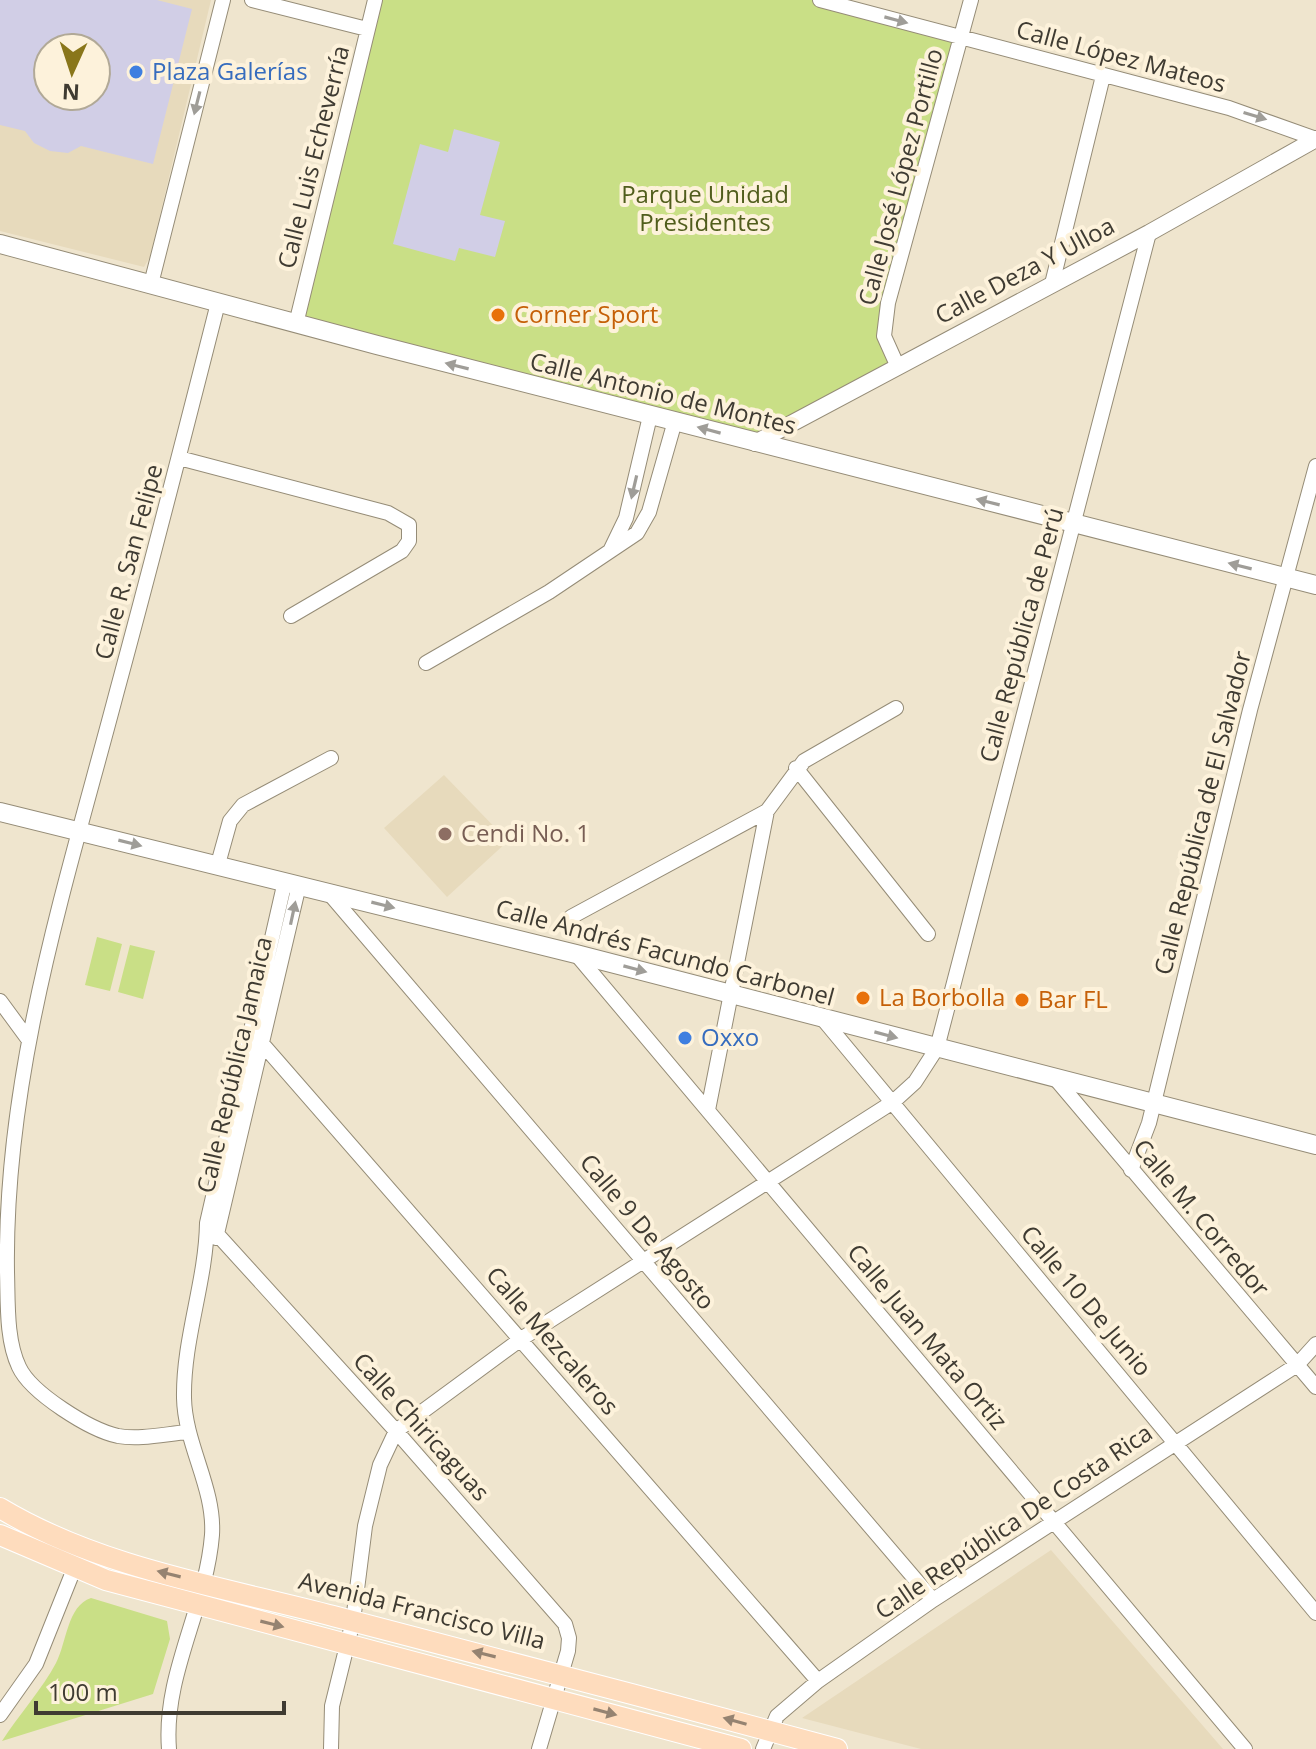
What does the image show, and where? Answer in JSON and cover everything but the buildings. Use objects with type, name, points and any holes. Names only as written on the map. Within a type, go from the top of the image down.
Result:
[{"type":"main road","name":"Calle Antonio de Montes","points":[[0,244],[650,416],[1316,585]]},
{"type":"main road","name":"Calle Andrés Facundo Carbonel","points":[[0,812],[576,954],[1316,1145]]},
{"type":"main road","name":"Avenida Francisco Villa","points":[[0,1508],[82,1547],[203,1582],[560,1673],[766,1740],[837,1749]]},
{"type":"main road","name":"Avenida Francisco Villa","points":[[0,1535],[75,1568],[197,1605],[741,1749]]},
{"type":"street","points":[[151,284],[223,0]]},
{"type":"street","points":[[252,0],[367,29]]},
{"type":"street","name":"Calle Luis Echeverría","points":[[296,324],[375,0]]},
{"type":"street","name":"Calle López Mateos","points":[[820,0],[1229,108],[1316,139]]},
{"type":"street","name":"Calle José López Portillo","points":[[897,365],[884,336],[888,303],[971,0]]},
{"type":"street","points":[[1052,284],[1103,76]]},
{"type":"street","name":"Calle Deza Y Ulloa","points":[[755,443],[1149,233],[1316,139]]},
{"type":"street","name":"Calle República de Perú","points":[[396,1431],[521,1339],[893,1102],[924,1072],[937,1048],[1149,233]]},
{"type":"street","name":"Calle R. San Felipe","points":[[188,1432],[147,1437],[115,1435],[87,1424],[44,1395],[17,1364],[4,1295],[4,1173],[28,1039],[218,303]]},
{"type":"street","points":[[608,554],[626,518],[650,416]]},
{"type":"street","points":[[426,663],[608,554],[643,525],[675,421]]},
{"type":"street","points":[[179,458],[388,513],[409,525],[409,541],[402,551],[291,616]]},
{"type":"street","name":"Calle República de El Salvador","points":[[1131,1170],[1154,1103],[1250,710],[1316,466]]},
{"type":"street","points":[[708,1110],[767,811],[796,768],[810,756],[896,708]]},
{"type":"street","points":[[218,864],[230,821],[243,805],[331,758]]},
{"type":"street","points":[[796,768],[928,934]]},
{"type":"street","points":[[571,917],[767,811]]},
{"type":"street","name":"Calle República Jamaica","points":[[169,1749],[172,1689],[203,1582],[212,1520],[188,1432],[184,1371],[206,1251],[207,1223],[252,1032],[292,883]]},
{"type":"street","name":"Calle República Jamaica","points":[[206,1251],[219,1235],[264,1045],[292,883]]},
{"type":"street","name":"Calle 9 De Agosto","points":[[328,892],[933,1600]]},
{"type":"street","name":"Calle Juan Mata Ortiz","points":[[576,954],[1245,1749]]},
{"type":"street","points":[[0,1001],[28,1039]]},
{"type":"street","name":"Calle 10 De Junio","points":[[822,1018],[1316,1613]]},
{"type":"street","name":"Calle Mezcaleros","points":[[252,1032],[818,1681]]},
{"type":"street","name":"Calle M. Corredor","points":[[1054,1077],[1316,1387]]},
{"type":"street","name":"Calle Chiricaguas","points":[[207,1223],[396,1431],[565,1624],[569,1645],[539,1749]]},
{"type":"street","points":[[1297,1365],[1316,1344]]},
{"type":"street","name":"Calle República De Costa Rica","points":[[766,1740],[787,1706],[818,1681],[933,1600],[1297,1365]]},
{"type":"street","points":[[331,1749],[332,1706],[353,1621],[374,1482],[396,1431]]},
{"type":"street","points":[[0,1715],[36,1664],[82,1547]]},
{"type":"shaded area","points":[[0,0],[211,0],[150,257],[144,267],[0,231]]},
{"type":"shaded area","name":"Cendi No. 1","points":[[444,775],[508,841],[447,897],[384,828]]},
{"type":"shaded area","points":[[1051,1550],[1223,1749],[921,1749],[802,1718]]},
{"type":"green space","name":"Parque Unidad Presidentes","points":[[378,0],[832,0],[965,35],[885,345],[893,366],[760,438],[301,320]]},
{"type":"green space","points":[[97,937],[122,944],[110,991],[85,985]]},
{"type":"green space","points":[[130,945],[155,951],[143,999],[118,992]]},
{"type":"green space","points":[[91,1598],[167,1621],[170,1639],[153,1694],[2,1741],[56,1663],[72,1617],[83,1602]]},
{"type":"place","name":"Plaza Galerías","points":[[136,72]]},
{"type":"place","name":"Corner Sport","points":[[498,315]]},
{"type":"place","name":"Cendi No. 1","points":[[445,834]]},
{"type":"place","name":"La Borbolla","points":[[863,998]]},
{"type":"place","name":"Bar FL","points":[[1022,1000]]},
{"type":"place","name":"Oxxo","points":[[685,1038]]}]
